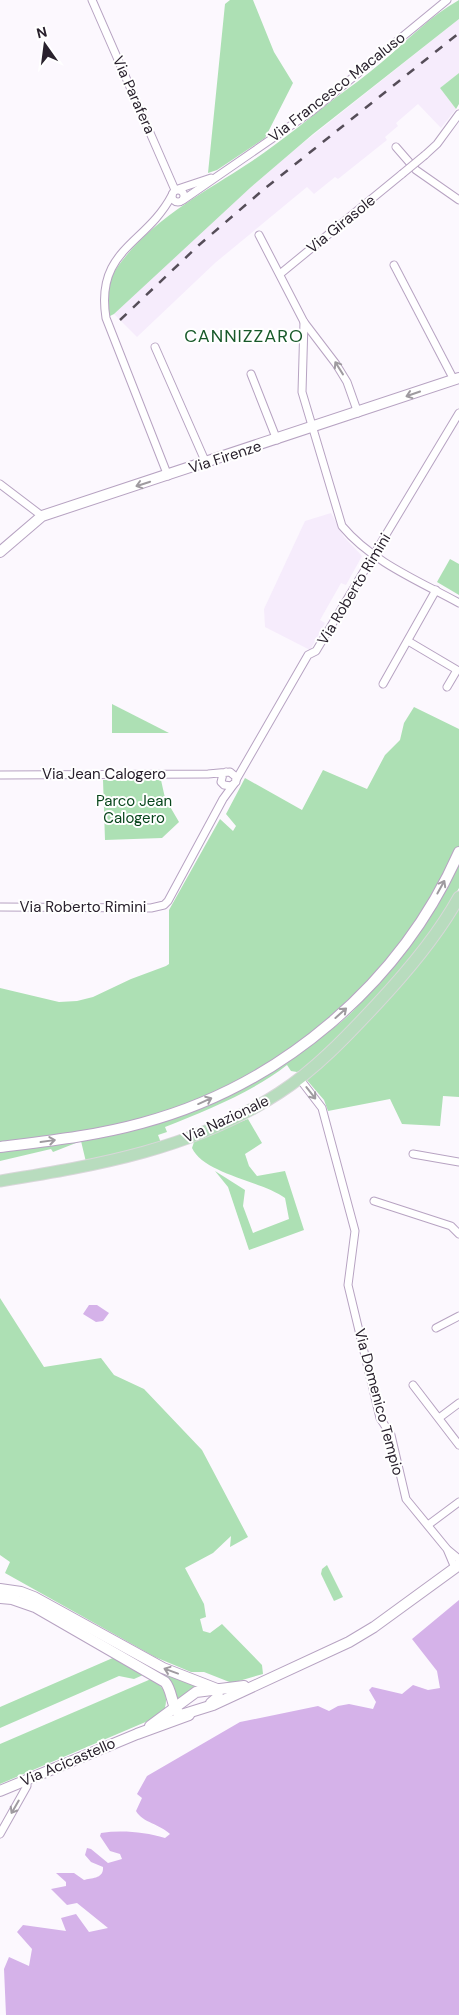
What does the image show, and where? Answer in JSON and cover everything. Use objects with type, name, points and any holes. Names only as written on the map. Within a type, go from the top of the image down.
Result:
[{"type":"main road","name":"Via Firenze","points":[[0,552],[42,516],[312,429],[457,379]]},
{"type":"main road","points":[[0,1147],[94,1135],[142,1123],[210,1098],[273,1065],[328,1026],[359,998],[380,975],[406,944],[428,911],[459,852]]},
{"type":"main road","name":"Via Nazionale","points":[[0,1181],[88,1167],[153,1150],[192,1136],[256,1107],[299,1078],[354,1028],[426,949],[459,897]]},
{"type":"main road","points":[[137,1734],[180,1719],[322,1656],[374,1627],[458,1564]]},
{"type":"main road","points":[[0,1589],[20,1592],[34,1597],[163,1668],[217,1689]]},
{"type":"main road","points":[[0,1598],[24,1602],[42,1611],[168,1685],[171,1711]]},
{"type":"main road","points":[[137,1734],[196,1692],[235,1689],[270,1678]]},
{"type":"main road","points":[[171,1711],[181,1715],[200,1709],[216,1699],[217,1689]]},
{"type":"main road","name":"Via Acicastello","points":[[0,1791],[137,1734]]},
{"type":"street","name":"Via Parafera","points":[[92,0],[175,191],[184,193],[181,201]]},
{"type":"street","name":"Via Francesco Macaluso","points":[[225,172],[312,111],[447,0]]},
{"type":"street","name":"Via Girasole","points":[[280,274],[425,155],[437,144],[459,114]]},
{"type":"street","points":[[396,147],[416,170],[459,200]]},
{"type":"street","points":[[168,476],[106,318],[103,300],[104,287],[109,270],[117,258],[152,221],[175,191],[225,172]]},
{"type":"street","points":[[152,221],[225,172]]},
{"type":"street","points":[[175,191],[173,200],[181,201]]},
{"type":"street","points":[[259,235],[304,322],[336,364],[347,382],[358,413]]},
{"type":"street","points":[[394,265],[457,379]]},
{"type":"street","points":[[304,322],[302,392],[342,526],[352,538],[374,555],[459,603]]},
{"type":"street","points":[[154,347],[206,463]]},
{"type":"street","points":[[251,374],[277,440]]},
{"type":"street","name":"Via Roberto Rimini","points":[[0,907],[151,908],[164,905],[168,901],[223,800],[308,655],[316,651],[348,594],[374,555],[459,413]]},
{"type":"street","points":[[0,484],[42,516]]},
{"type":"street","points":[[383,684],[436,590]]},
{"type":"street","points":[[408,641],[457,670],[447,687]]},
{"type":"street","points":[[223,800],[223,774],[246,762]]},
{"type":"street","points":[[208,774],[227,787],[235,782],[236,776],[228,772]]},
{"type":"street","name":"Via Jean Calogero","points":[[0,775],[208,774],[228,772]]},
{"type":"street","name":"Via Domenico Tempio","points":[[299,1078],[322,1108],[355,1231],[348,1285],[380,1418],[391,1435],[406,1499],[428,1525]]},
{"type":"street","points":[[413,1154],[459,1162]]},
{"type":"street","points":[[374,1201],[451,1226],[459,1234]]},
{"type":"street","points":[[436,1328],[459,1316]]},
{"type":"street","points":[[413,1384],[459,1445]]},
{"type":"street","points":[[439,1418],[459,1404]]},
{"type":"street","points":[[458,1564],[428,1525],[459,1502]]},
{"type":"street","points":[[0,1834],[27,1786],[25,1780]]},
{"type":"shaded area","points":[[459,19],[459,73],[440,88],[456,109],[441,128],[418,104],[396,123],[398,126],[385,137],[387,140],[338,179],[335,177],[314,194],[307,187],[215,263],[137,337],[114,314],[212,221],[288,155]]},
{"type":"shaded area","points":[[331,513],[344,537],[362,556],[346,585],[341,583],[320,620],[325,623],[310,650],[265,627],[264,609],[305,521]]},
{"type":"shaded area","points":[[89,1305],[97,1305],[109,1313],[103,1321],[96,1322],[83,1314]]},
{"type":"shaded area","points":[[459,1600],[459,2015],[6,2015],[4,1969],[9,1957],[29,1966],[32,1949],[17,1932],[23,1925],[66,1931],[61,1918],[76,1914],[89,1932],[108,1928],[77,1903],[67,1905],[51,1889],[66,1886],[66,1882],[56,1873],[74,1873],[84,1880],[99,1876],[103,1871],[103,1867],[91,1862],[85,1855],[87,1848],[91,1849],[108,1863],[122,1859],[120,1854],[110,1851],[100,1836],[101,1833],[133,1832],[165,1838],[170,1834],[143,1818],[136,1811],[142,1798],[137,1794],[147,1776],[240,1722],[318,1706],[329,1711],[338,1706],[349,1704],[373,1709],[376,1702],[369,1690],[372,1687],[402,1694],[413,1685],[428,1690],[440,1688],[437,1671],[412,1639]]},
{"type":"green space","points":[[230,0],[253,0],[274,52],[293,83],[265,138],[217,170],[208,173],[225,4]]},
{"type":"green space","points":[[459,0],[459,19],[313,134],[250,188],[110,316],[107,297],[110,280],[116,269],[145,236],[195,197],[282,140],[370,72],[428,21]]},
{"type":"green space","points":[[459,73],[459,104],[456,109],[440,88]]},
{"type":"green space","points":[[450,559],[459,564],[459,595],[437,582]]},
{"type":"green space","points":[[112,704],[169,733],[112,733]]},
{"type":"green space","points":[[414,707],[459,729],[459,847],[432,899],[377,975],[319,1030],[230,1087],[139,1122],[0,1144],[0,988],[59,1002],[77,1001],[93,997],[169,964],[169,910],[220,819],[233,831],[236,826],[226,814],[245,778],[302,810],[323,770],[367,789],[385,755],[400,740],[404,723]]},
{"type":"green space","name":"Parco Jean Calogero","points":[[103,780],[161,780],[165,798],[179,822],[162,838],[105,840]]},
{"type":"green space","points":[[459,863],[459,888],[442,917],[415,954],[368,1008],[302,1070],[297,1072],[291,1071],[287,1065],[244,1092],[165,1127],[167,1132],[158,1135],[161,1143],[86,1162],[81,1141],[53,1152],[51,1149],[0,1161],[0,1150],[191,1110],[336,1026],[360,1003],[411,944],[441,898]]},
{"type":"green space","points":[[459,907],[459,1097],[443,1096],[440,1126],[402,1124],[390,1099],[328,1111],[324,1100],[306,1079],[347,1044],[399,988]]},
{"type":"green space","points":[[248,1119],[262,1143],[245,1154],[249,1166],[257,1176],[285,1171],[304,1230],[249,1250],[228,1187],[215,1171],[245,1190],[243,1206],[253,1233],[289,1219],[285,1198],[275,1192],[221,1171],[198,1157],[192,1148],[195,1139]]},
{"type":"green space","points":[[0,1298],[44,1367],[101,1358],[114,1375],[144,1389],[202,1450],[248,1537],[230,1547],[231,1536],[213,1553],[185,1568],[204,1604],[206,1617],[200,1619],[203,1631],[210,1633],[222,1624],[262,1665],[263,1674],[232,1683],[204,1672],[191,1672],[155,1657],[5,1573],[10,1562],[0,1555]]},
{"type":"green space","points":[[327,1565],[343,1597],[334,1601],[321,1574],[322,1569]]},
{"type":"green space","points":[[115,1657],[143,1675],[134,1679],[119,1676],[0,1728],[0,1707]]},
{"type":"green space","points":[[164,1673],[204,1688],[176,1702],[173,1686],[162,1675]]},
{"type":"green space","points":[[151,1679],[160,1686],[165,1694],[166,1704],[162,1715],[0,1784],[0,1744]]},
{"type":"railway","points":[[120,320],[199,245],[263,190],[459,33]]},
{"type":"district","name":"CANNIZZARO","points":[[244,336]]}]
